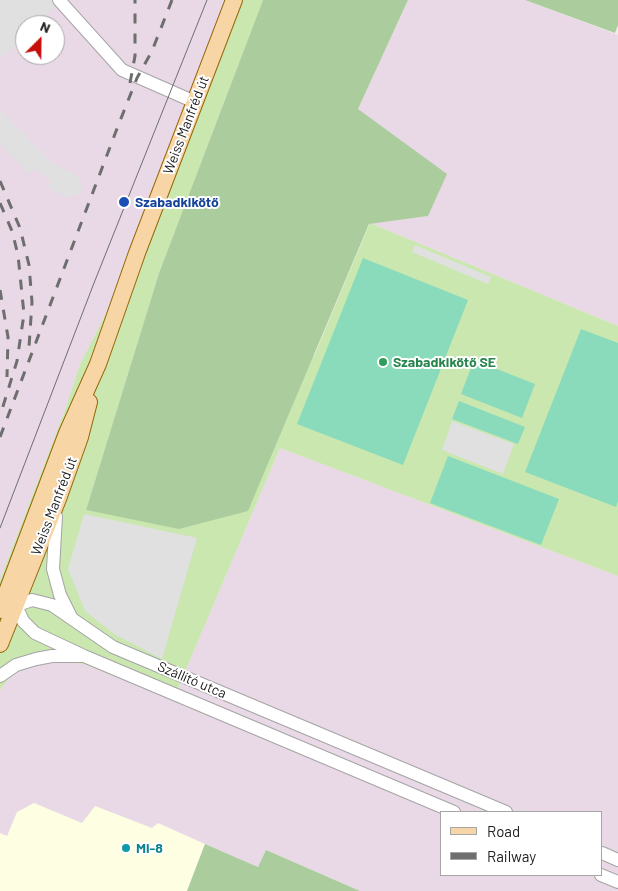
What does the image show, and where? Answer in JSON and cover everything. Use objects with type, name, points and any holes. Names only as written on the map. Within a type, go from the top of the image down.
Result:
[{"type":"main road","name":"Weiss Manfréd út","points":[[0,644],[12,576],[67,433],[98,364],[137,253],[234,0]]},
{"type":"main road","name":"Weiss Manfréd út","points":[[7,607],[58,499],[80,437],[98,364]]},
{"type":"street","points":[[59,0],[122,70],[195,102]]},
{"type":"street","name":"Szállító utca","points":[[58,499],[54,527],[53,569],[60,595],[71,617]]},
{"type":"street","name":"Szállító utca","points":[[7,607],[32,600],[52,605],[71,617],[87,631],[113,647],[504,811]]},
{"type":"street","points":[[0,616],[7,607]]},
{"type":"street","name":"Szállító utca","points":[[7,607],[35,633],[84,656],[451,811],[456,792]]},
{"type":"street","name":"Szállító utca","points":[[0,676],[16,665],[36,659],[52,656],[84,656]]},
{"type":"street","points":[[180,697],[188,679]]},
{"type":"street","points":[[310,752],[318,733]]},
{"type":"street","points":[[603,853],[618,860]]},
{"type":"street","points":[[603,876],[617,879]]},
{"type":"shaded area","points":[[0,0],[234,0],[137,253],[80,364],[65,410],[0,580]]},
{"type":"shaded area","points":[[0,0],[51,0],[56,6],[47,15],[15,15],[15,45],[0,59]]},
{"type":"shaded area","points":[[408,0],[525,0],[618,35],[618,326],[370,223],[428,216],[358,109]]},
{"type":"shaded area","points":[[0,110],[51,162],[79,177],[79,183],[83,187],[79,195],[72,195],[68,198],[48,188],[51,181],[34,169],[29,174],[0,144]]},
{"type":"shaded area","points":[[415,245],[491,277],[488,284],[412,252]]},
{"type":"shaded area","points":[[452,421],[514,444],[503,474],[442,450]]},
{"type":"shaded area","points":[[280,448],[618,576],[618,891],[360,891],[266,850],[258,867],[205,844],[187,891],[0,891],[0,690],[11,676],[27,668],[46,663],[84,664],[173,700]]},
{"type":"shaded area","points":[[84,514],[197,538],[162,659],[114,634],[85,611],[68,569]]},
{"type":"shaded area","points":[[34,803],[82,823],[95,806],[152,828],[158,823],[205,844],[187,891],[0,891],[0,833],[7,836],[17,812]]},
{"type":"green space","points":[[234,0],[263,0],[159,273],[86,510],[314,356],[370,223],[618,326],[618,576],[280,448],[173,700],[84,664],[63,662],[46,663],[27,668],[11,676],[0,690],[0,580],[65,410],[80,364],[137,253]]},
{"type":"green space","points":[[263,0],[408,0],[358,109],[447,174],[428,216],[369,224],[248,511],[179,529],[86,510],[159,273]]},
{"type":"green space","points":[[525,0],[618,0],[618,25],[615,33]]},
{"type":"green space","name":"Szabadkikötő SE","points":[[363,258],[468,300],[403,465],[297,424]]},
{"type":"green space","points":[[581,329],[618,343],[618,501],[616,507],[525,472]]},
{"type":"green space","points":[[474,360],[535,384],[522,418],[461,394]]},
{"type":"green space","points":[[459,401],[525,427],[518,444],[452,419]]},
{"type":"green space","points":[[448,456],[559,499],[541,545],[430,503]]},
{"type":"green space","points":[[205,844],[258,867],[266,850],[360,891],[187,891]]},
{"type":"tram line","points":[[0,528],[94,283],[207,0]]},
{"type":"railway","points":[[130,83],[135,56],[135,0]]},
{"type":"railway","points":[[0,437],[118,126],[137,78],[152,51],[172,0]]},
{"type":"railway","points":[[0,181],[20,228],[29,265],[32,302],[29,347]]},
{"type":"railway","points":[[0,203],[12,231],[18,255],[24,314],[17,361],[0,416]]},
{"type":"railway","points":[[0,290],[8,337],[7,377]]},
{"type":"place","name":"Szabadkikötő","points":[[124,202]]},
{"type":"place","name":"Szabadkikötő SE","points":[[383,362]]},
{"type":"place","name":"Mi-8","points":[[126,848]]}]
